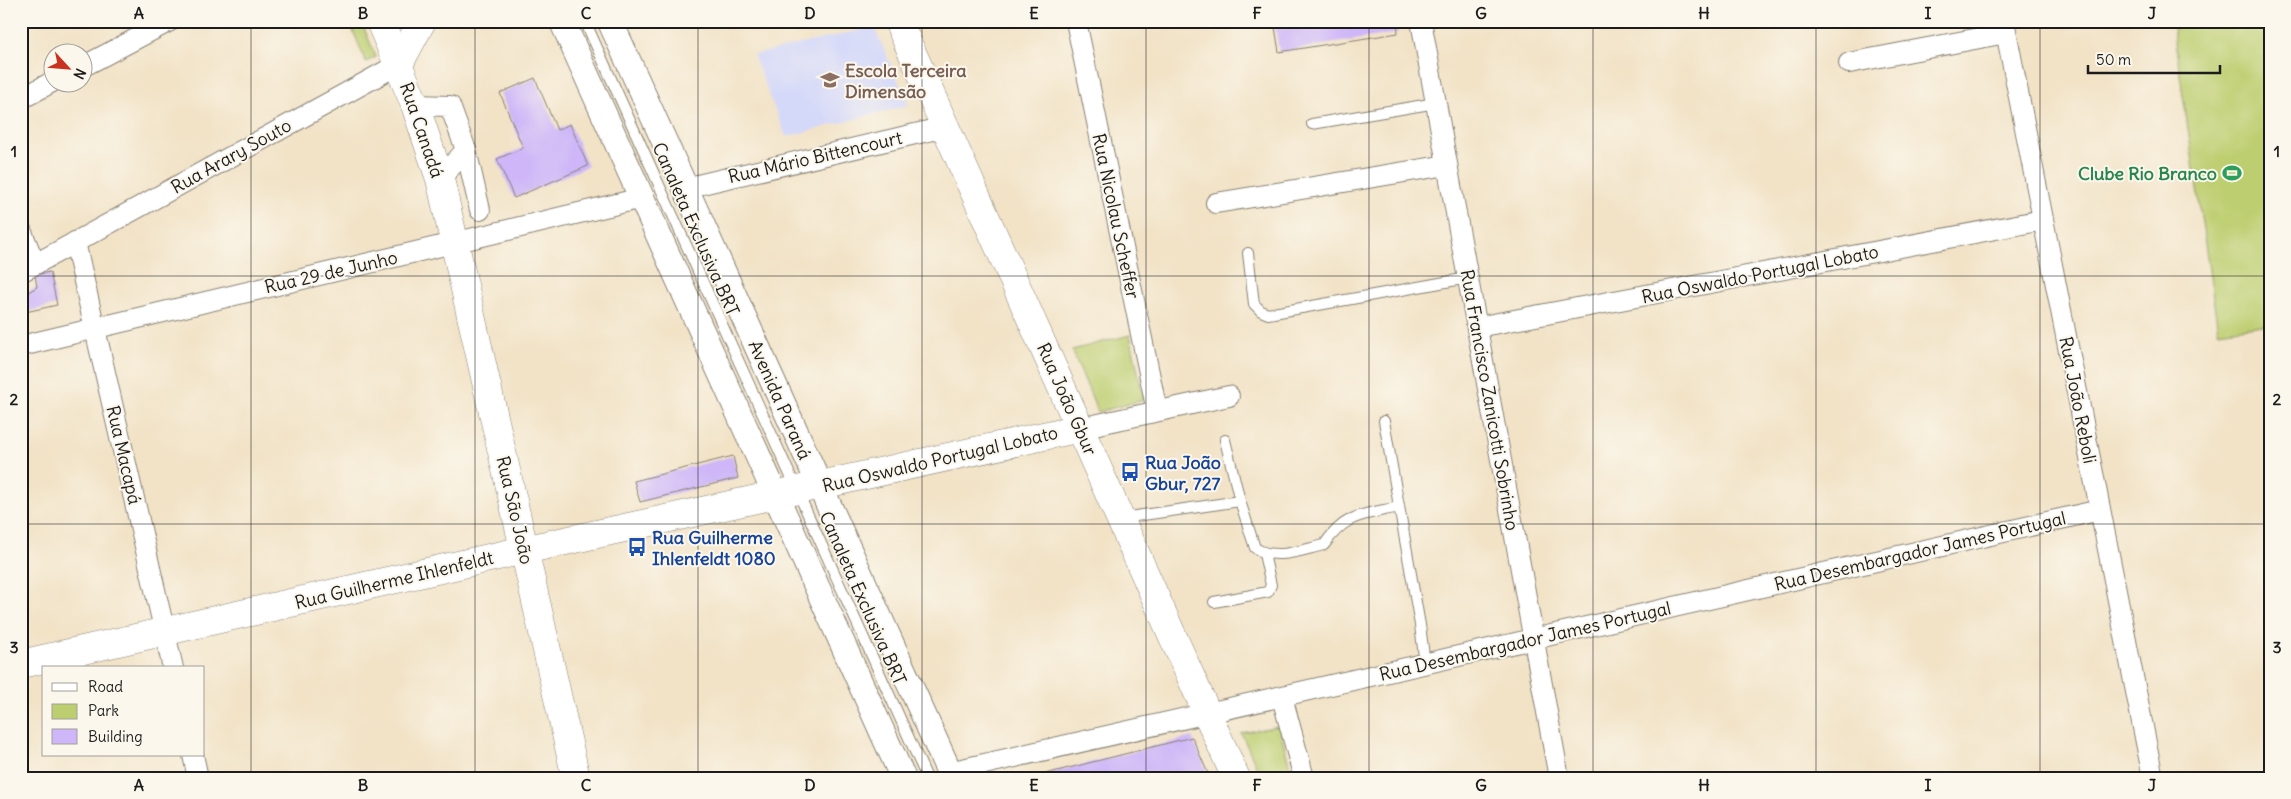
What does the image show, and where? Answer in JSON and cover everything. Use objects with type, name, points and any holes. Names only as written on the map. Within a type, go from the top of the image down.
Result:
[{"type":"main road","name":"Rua Canadá","points":[[380,21],[415,105],[440,179],[455,243]]},
{"type":"main road","points":[[399,64],[422,21]]},
{"type":"main road","name":"Rua João Gbur","points":[[898,21],[1236,778]]},
{"type":"main road","name":"Rua São João","points":[[455,243],[576,778]]},
{"type":"main road","name":"Rua Oswaldo Portugal Lobato","points":[[797,491],[1080,428]]},
{"type":"main road","name":"Rua Guilherme Ihlenfeldt","points":[[21,664],[524,550],[797,491]]},
{"type":"street","points":[[92,62],[170,21]]},
{"type":"street","name":"Avenida Paraná","points":[[562,21],[642,198],[797,491],[942,776]]},
{"type":"street","name":"Avenida Paraná","points":[[610,21],[685,188],[903,778]]},
{"type":"street","name":"Rua Nicolau Scheffer","points":[[1076,21],[1157,411]]},
{"type":"street","name":"Rua Francisco Zanicotti Sobrinho","points":[[1421,21],[1559,778]]},
{"type":"street","points":[[1849,63],[2005,27]]},
{"type":"street","name":"Rua João Reboli","points":[[2005,27],[2153,778]]},
{"type":"street","name":"Rua Arary Souto","points":[[28,268],[399,64]]},
{"type":"street","points":[[21,99],[42,87]]},
{"type":"street","points":[[415,105],[450,106],[466,150],[480,210]]},
{"type":"street","name":"Rua Mário Bittencourt","points":[[685,188],[946,126]]},
{"type":"street","points":[[440,179],[466,150]]},
{"type":"street","points":[[1216,203],[1447,165]]},
{"type":"street","name":"Rua 29 de Junho","points":[[21,346],[642,198]]},
{"type":"street","name":"Rua Oswaldo Portugal Lobato","points":[[1477,328],[2043,220]]},
{"type":"street","points":[[21,230],[28,268]]},
{"type":"street","name":"Rua Macapá","points":[[75,242],[173,666]]},
{"type":"street","name":"Rua Oswaldo Portugal Lobato","points":[[1080,428],[1229,396]]},
{"type":"street","name":"Rua Desembargador James Portugal","points":[[942,776],[1282,696],[2100,510]]},
{"type":"street","points":[[1282,696],[1304,778]]},
{"type":"street","points":[[193,756],[198,778]]},
{"type":"lane","name":"Canaleta Exclusiva BRT","points":[[585,21],[797,491]]},
{"type":"lane","points":[[1312,124],[1436,103]]},
{"type":"lane","points":[[1248,253],[1254,304],[1268,314],[1468,278]]},
{"type":"lane","points":[[1384,421],[1420,624],[1425,664]]},
{"type":"lane","points":[[1225,440],[1240,501],[1255,548],[1264,554],[1278,555],[1324,545],[1335,530],[1352,518],[1398,507]]},
{"type":"lane","points":[[1121,518],[1240,501]]},
{"type":"lane","points":[[1214,602],[1268,592],[1271,586],[1264,554]]},
{"type":"shaded area","name":"Escola Terceira Dimensão","points":[[874,27],[909,105],[786,137],[753,55]]},
{"type":"green space","points":[[349,21],[361,21],[376,57],[366,62]]},
{"type":"green space","name":"Clube Rio Branco","points":[[2172,21],[2270,21],[2270,324],[2218,331]]},
{"type":"green space","points":[[1130,335],[1144,400],[1098,412],[1072,350]]},
{"type":"green space","points":[[1279,726],[1293,778],[1262,778],[1241,733]]},
{"type":"building","points":[[1274,21],[1397,21],[1398,33],[1279,52]]},
{"type":"building","points":[[535,78],[557,130],[570,124],[588,166],[514,198],[497,159],[523,148],[500,93]]},
{"type":"building","points":[[50,272],[57,305],[21,313],[21,296],[37,287],[35,275]]},
{"type":"building","points":[[733,456],[738,478],[640,502],[634,481]]},
{"type":"building","points":[[1192,737],[1210,778],[1033,778],[1033,777]]},
{"type":"place","name":"Escola Terceira Dimensão","points":[[830,80]]},
{"type":"place","name":"Clube Rio Branco","points":[[2232,173]]},
{"type":"place","name":"Rua João Gbur, 727","points":[[1130,472]]},
{"type":"place","name":"Rua Guilherme Ihlenfeldt 1080","points":[[637,547]]}]
